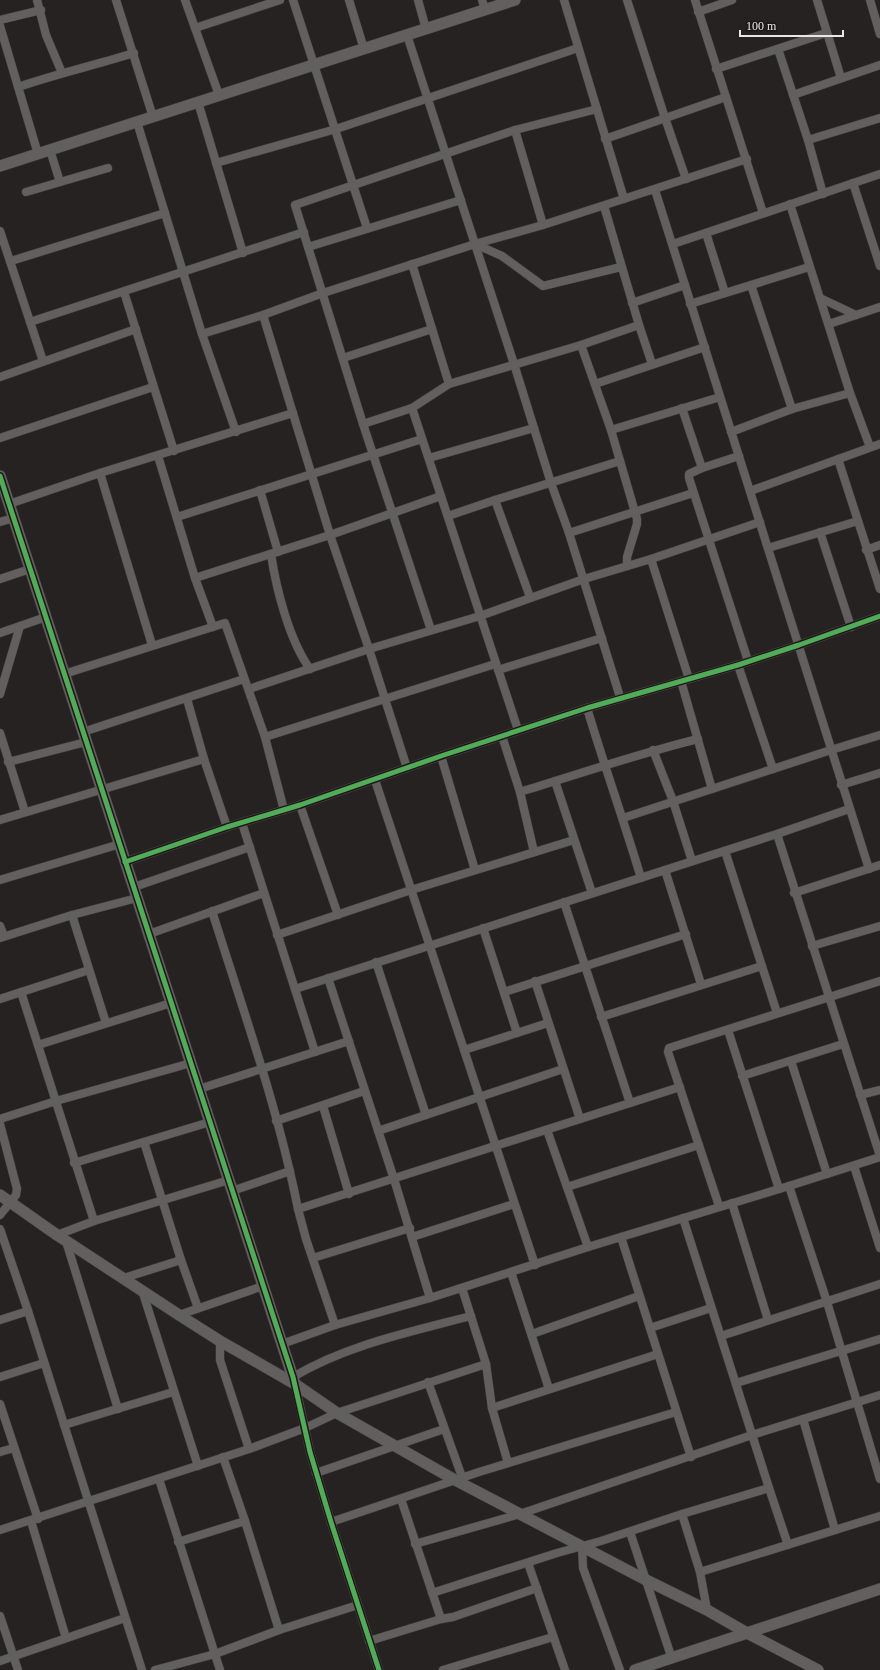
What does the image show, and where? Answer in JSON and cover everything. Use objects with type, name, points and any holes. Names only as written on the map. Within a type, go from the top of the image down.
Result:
[{"type":"street","points":[[37,0],[46,35],[62,73]]},
{"type":"street","points":[[116,0],[153,116]]},
{"type":"street","points":[[185,0],[219,95]]},
{"type":"street","points":[[195,28],[280,0]]},
{"type":"street","points":[[293,0],[367,228]]},
{"type":"street","points":[[349,0],[364,49]]},
{"type":"street","points":[[418,0],[426,29]]},
{"type":"street","points":[[0,166],[426,29],[484,5],[515,0]]},
{"type":"street","points":[[564,0],[624,199]]},
{"type":"street","points":[[627,0],[686,179]]},
{"type":"street","points":[[695,0],[763,213]]},
{"type":"street","points":[[698,12],[732,0]]},
{"type":"street","points":[[816,0],[841,78]]},
{"type":"street","points":[[870,0],[880,34]]},
{"type":"street","points":[[0,20],[40,10]]},
{"type":"street","points":[[0,26],[38,154]]},
{"type":"street","points":[[716,69],[826,33]]},
{"type":"street","points":[[407,35],[551,483],[584,579],[620,697]]},
{"type":"street","points":[[216,163],[336,129],[578,48]]},
{"type":"street","points":[[778,49],[808,140],[823,194]]},
{"type":"street","points":[[18,87],[134,53]]},
{"type":"street","points":[[793,96],[880,65]]},
{"type":"street","points":[[605,139],[726,97]]},
{"type":"street","points":[[198,102],[243,253]]},
{"type":"street","points":[[431,630],[363,424],[296,205],[515,130],[597,109]]},
{"type":"street","points":[[808,140],[880,118]]},
{"type":"street","points":[[137,122],[202,334],[236,432]]},
{"type":"street","points":[[515,130],[543,225]]},
{"type":"street","points":[[50,150],[60,182]]},
{"type":"street","points":[[202,334],[263,315],[323,293],[412,264],[604,206],[747,159]]},
{"type":"street","points":[[26,192],[108,168]]},
{"type":"street","points":[[672,244],[880,174]]},
{"type":"street","points":[[853,183],[876,242],[880,266]]},
{"type":"street","points":[[655,190],[799,645],[841,785],[869,869]]},
{"type":"street","points":[[308,247],[461,200]]},
{"type":"street","points":[[790,204],[850,393],[870,447]]},
{"type":"street","points":[[604,206],[638,325],[652,364]]},
{"type":"street","points":[[10,262],[165,213]]},
{"type":"street","points":[[0,231],[43,361]]},
{"type":"street","points":[[30,322],[184,273],[304,232]]},
{"type":"street","points":[[706,233],[725,292]]},
{"type":"street","points":[[475,244],[502,256],[543,286],[621,267]]},
{"type":"street","points":[[412,264],[449,384]]},
{"type":"street","points":[[690,304],[809,267]]},
{"type":"street","points":[[632,303],[685,285]]},
{"type":"street","points":[[751,285],[792,410]]},
{"type":"street","points":[[124,292],[174,451]]},
{"type":"street","points":[[820,298],[856,315]]},
{"type":"street","points":[[829,324],[880,307]]},
{"type":"street","points":[[263,315],[330,535],[369,649],[407,768]]},
{"type":"street","points":[[363,424],[412,408],[449,384],[581,345],[638,325]]},
{"type":"street","points":[[0,377],[136,329]]},
{"type":"street","points":[[343,358],[432,329]]},
{"type":"street","points":[[581,345],[620,461],[635,513],[637,524],[627,557],[627,566]]},
{"type":"street","points":[[595,384],[705,347]]},
{"type":"street","points":[[0,438],[153,387]]},
{"type":"street","points":[[731,432],[792,410],[850,393]]},
{"type":"street","points":[[610,430],[720,397]]},
{"type":"street","points":[[412,408],[430,458],[496,667],[518,730]]},
{"type":"street","points":[[682,408],[702,468]]},
{"type":"street","points":[[9,504],[100,473],[294,413]]},
{"type":"street","points":[[430,458],[534,428]]},
{"type":"street","points":[[177,517],[422,439]]},
{"type":"street","points":[[750,491],[880,444]]},
{"type":"street","points":[[158,456],[195,578],[213,627]]},
{"type":"street","points":[[739,456],[702,468],[689,474],[689,482],[710,540],[748,661]]},
{"type":"street","points":[[838,459],[866,550],[880,589]]},
{"type":"street","points":[[448,516],[620,461]]},
{"type":"street","points":[[100,473],[152,645]]},
{"type":"street","points":[[0,476],[294,1380],[307,1441],[316,1473],[379,1670]]},
{"type":"street","points":[[260,490],[274,553],[275,576],[296,645],[310,668]]},
{"type":"street","points":[[569,533],[635,513],[693,493]]},
{"type":"street","points":[[195,578],[330,535],[441,496]]},
{"type":"street","points":[[495,500],[530,597]]},
{"type":"street","points":[[0,522],[14,518]]},
{"type":"street","points":[[768,548],[858,521]]},
{"type":"street","points":[[249,689],[369,649],[480,616],[530,597],[710,540],[760,522]]},
{"type":"street","points":[[820,532],[851,627]]},
{"type":"street","points":[[866,550],[880,545]]},
{"type":"street","points":[[651,559],[685,680],[698,739],[712,789]]},
{"type":"street","points":[[0,579],[30,569]]},
{"type":"street","points":[[125,862],[227,827],[375,780],[518,730],[620,697],[738,665],[880,616]]},
{"type":"street","points":[[0,633],[46,617]]},
{"type":"street","points":[[64,674],[152,645],[224,623],[226,624],[265,737],[284,810]]},
{"type":"street","points":[[0,694],[20,626]]},
{"type":"street","points":[[265,737],[496,667],[602,638]]},
{"type":"street","points":[[738,665],[772,769]]},
{"type":"street","points":[[8,762],[85,737],[244,679]]},
{"type":"street","points":[[187,699],[204,759],[227,827]]},
{"type":"street","points":[[586,708],[623,818],[640,878]]},
{"type":"street","points":[[0,733],[25,812]]},
{"type":"street","points":[[623,818],[880,735]]},
{"type":"street","points":[[502,736],[520,792],[534,852]]},
{"type":"street","points":[[520,792],[653,750],[698,739]]},
{"type":"street","points":[[653,750],[673,801],[692,861]]},
{"type":"street","points":[[441,756],[475,870]]},
{"type":"street","points":[[0,820],[204,759]]},
{"type":"street","points":[[841,785],[880,773]]},
{"type":"street","points":[[375,780],[535,1265]]},
{"type":"street","points":[[555,781],[592,893]]},
{"type":"street","points":[[300,805],[338,915]]},
{"type":"street","points":[[295,989],[777,834],[849,809]]},
{"type":"street","points":[[242,823],[315,1052]]},
{"type":"street","points":[[282,1344],[335,1325],[430,1298],[719,1206],[854,1166],[880,1156],[794,892],[777,834]]},
{"type":"street","points":[[277,935],[411,890],[574,840]]},
{"type":"street","points":[[0,880],[120,844]]},
{"type":"street","points":[[134,887],[250,847]]},
{"type":"street","points":[[724,851],[777,1013]]},
{"type":"street","points":[[794,892],[880,866]]},
{"type":"street","points":[[665,870],[701,984]]},
{"type":"street","points":[[149,934],[264,893]]},
{"type":"street","points":[[0,926],[2,937],[72,915],[137,898]]},
{"type":"street","points":[[564,902],[630,1103]]},
{"type":"street","points":[[212,911],[262,1069],[290,1171],[298,1209],[335,1325]]},
{"type":"street","points":[[72,915],[106,1023]]},
{"type":"street","points":[[812,946],[880,926]]},
{"type":"street","points":[[482,928],[517,1033]]},
{"type":"street","points":[[504,992],[584,965],[686,934]]},
{"type":"street","points":[[376,962],[426,1115]]},
{"type":"street","points":[[601,1017],[701,984],[762,966]]},
{"type":"street","points":[[0,999],[89,970]]},
{"type":"street","points":[[328,978],[410,1228],[430,1298]]},
{"type":"street","points":[[535,981],[580,1119]]},
{"type":"street","points":[[719,1206],[668,1052],[669,1048],[880,981]]},
{"type":"street","points":[[21,992],[74,1163],[94,1221]]},
{"type":"street","points":[[38,1045],[171,1003]]},
{"type":"street","points":[[464,1050],[548,1023]]},
{"type":"street","points":[[728,1030],[779,1189]]},
{"type":"street","points":[[199,1089],[349,1041]]},
{"type":"street","points":[[742,1076],[843,1044]]},
{"type":"street","points":[[791,1061],[827,1174]]},
{"type":"street","points":[[0,1119],[56,1101],[191,1063]]},
{"type":"street","points":[[378,1131],[563,1070]]},
{"type":"street","points":[[298,1209],[349,1194],[680,1087]]},
{"type":"street","points":[[860,1095],[880,1090]]},
{"type":"street","points":[[276,1121],[364,1091]]},
{"type":"street","points":[[323,1106],[349,1194]]},
{"type":"street","points":[[74,1163],[210,1122]]},
{"type":"street","points":[[0,1124],[18,1189],[16,1195],[0,1215]]},
{"type":"street","points":[[547,1130],[588,1247]]},
{"type":"street","points":[[144,1142],[181,1260],[198,1308]]},
{"type":"street","points":[[567,1187],[699,1146]]},
{"type":"street","points":[[854,1166],[880,1248]]},
{"type":"street","points":[[232,1191],[290,1171]]},
{"type":"street","points":[[62,1238],[94,1221],[229,1180]]},
{"type":"street","points":[[789,1186],[827,1302],[856,1402],[876,1451],[880,1479]]},
{"type":"street","points":[[0,1195],[62,1238],[220,1341],[294,1380],[337,1413],[394,1446],[458,1479],[520,1514],[707,1610],[747,1633],[818,1670]]},
{"type":"street","points":[[732,1203],[768,1320]]},
{"type":"street","points":[[412,1237],[514,1204]]},
{"type":"street","points":[[683,1218],[788,1545]]},
{"type":"street","points":[[313,1258],[410,1228]]},
{"type":"street","points":[[0,1229],[28,1311],[142,1670]]},
{"type":"street","points":[[621,1237],[691,1457]]},
{"type":"street","points":[[62,1238],[118,1409]]},
{"type":"street","points":[[124,1278],[181,1260]]},
{"type":"street","points":[[511,1272],[549,1389]]},
{"type":"street","points":[[720,1336],[880,1284]]},
{"type":"street","points":[[179,1315],[263,1286]]},
{"type":"street","points":[[462,1288],[486,1364],[492,1408],[508,1463]]},
{"type":"street","points":[[142,1290],[173,1392],[198,1466]]},
{"type":"street","points":[[532,1334],[639,1296]]},
{"type":"street","points":[[650,1328],[711,1308]]},
{"type":"street","points":[[0,1320],[28,1311]]},
{"type":"street","points":[[294,1380],[320,1362],[370,1343],[471,1316]]},
{"type":"street","points":[[736,1383],[880,1339]]},
{"type":"street","points":[[220,1341],[220,1360],[249,1448]]},
{"type":"street","points":[[492,1408],[658,1354]]},
{"type":"street","points":[[0,1377],[44,1363]]},
{"type":"street","points":[[0,1530],[160,1479],[305,1428],[337,1413],[486,1364]]},
{"type":"street","points":[[428,1382],[444,1429],[458,1479]]},
{"type":"street","points":[[64,1425],[173,1392]]},
{"type":"street","points":[[415,1544],[520,1514],[752,1435],[880,1395]]},
{"type":"street","points":[[0,1404],[14,1448],[66,1638]]},
{"type":"street","points":[[331,1522],[508,1463],[676,1412]]},
{"type":"street","points":[[802,1419],[835,1530]]},
{"type":"street","points":[[316,1473],[444,1429]]},
{"type":"street","points":[[0,1452],[14,1448]]},
{"type":"street","points":[[223,1457],[245,1521],[278,1630]]},
{"type":"street","points":[[160,1479],[178,1542],[220,1670]]},
{"type":"street","points":[[432,1593],[582,1546],[601,1542],[682,1514],[769,1488]]},
{"type":"street","points":[[401,1499],[441,1619]]},
{"type":"street","points":[[682,1514],[700,1572],[707,1610]]},
{"type":"street","points":[[700,1572],[880,1516]]},
{"type":"street","points":[[178,1542],[245,1521]]},
{"type":"street","points":[[630,1532],[672,1659]]},
{"type":"street","points":[[582,1546],[583,1568],[620,1670]]},
{"type":"street","points":[[528,1563],[553,1637],[566,1670]]},
{"type":"street","points":[[369,1641],[441,1619],[453,1617],[537,1588]]},
{"type":"street","points":[[635,1670],[880,1589]]},
{"type":"street","points":[[155,1670],[215,1654],[278,1630],[358,1605]]},
{"type":"street","points":[[0,1616],[18,1670]]},
{"type":"street","points":[[0,1661],[125,1618]]},
{"type":"street","points":[[443,1670],[553,1637]]},
{"type":"cycle path","points":[[0,476],[293,1377],[310,1452],[379,1670]]},
{"type":"cycle path","points":[[125,862],[227,827],[300,805],[441,756],[587,708],[738,665],[880,616]]}]
